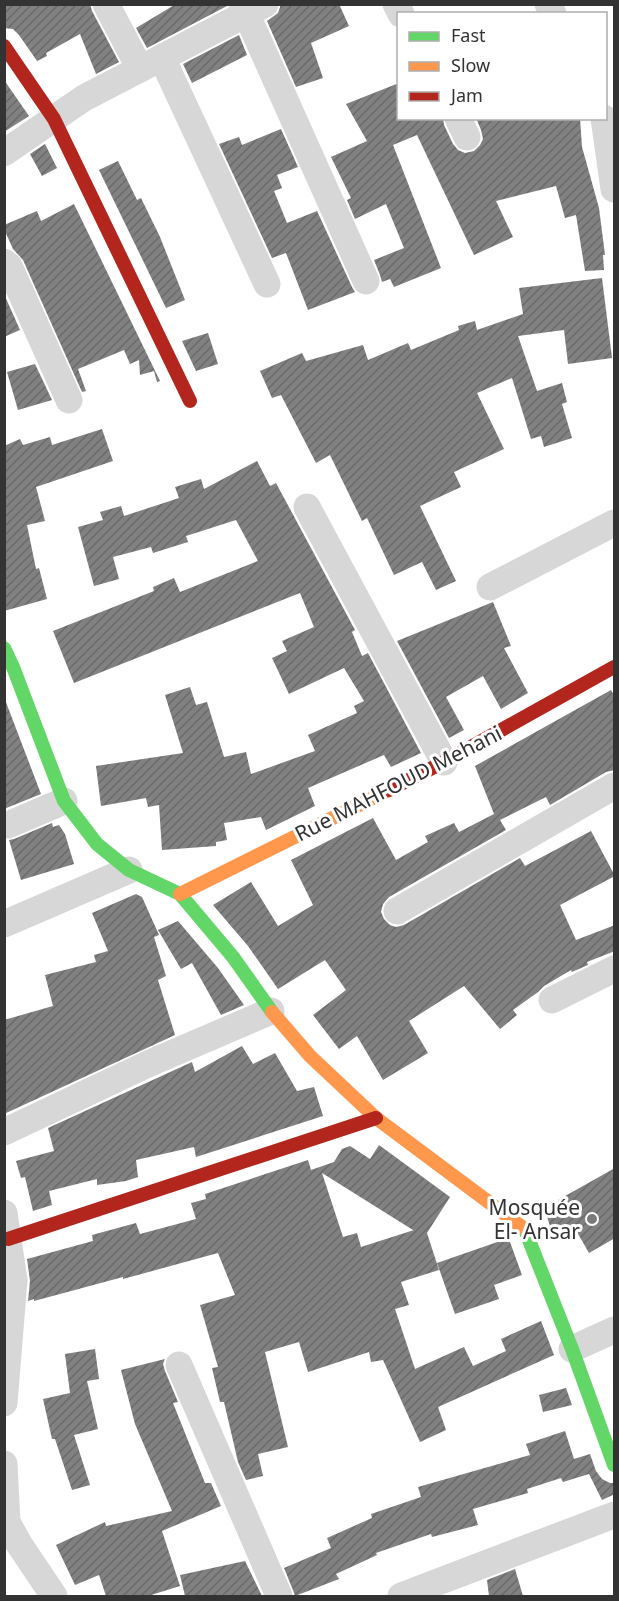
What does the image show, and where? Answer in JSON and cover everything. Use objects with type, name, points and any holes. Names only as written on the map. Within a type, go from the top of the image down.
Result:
[{"type":"street","points":[[106,4],[151,63],[267,285]]},
{"type":"street","points":[[4,153],[84,98],[252,8],[366,280]]},
{"type":"street","points":[[4,46],[54,119],[190,401]]},
{"type":"street","points":[[604,120],[615,189]]},
{"type":"street","points":[[4,262],[9,266],[69,400]]},
{"type":"street","points":[[307,507],[444,762]]},
{"type":"street","points":[[490,587],[615,523]]},
{"type":"street","points":[[4,648],[64,801],[97,844],[129,870],[180,894],[233,957],[271,1011],[310,1056],[376,1118],[525,1230],[615,1466]]},
{"type":"street","name":"Rue MAHFOUD Mehani","points":[[180,894],[444,762],[615,667]]},
{"type":"street","points":[[397,911],[615,786]]},
{"type":"street","points":[[4,824],[8,825],[64,801]]},
{"type":"street","points":[[4,924],[129,870]]},
{"type":"street","points":[[552,1000],[615,969]]},
{"type":"street","points":[[4,1132],[150,1063],[271,1011]]},
{"type":"street","points":[[4,1403],[14,1280],[6,1226],[376,1118]]},
{"type":"street","points":[[572,1349],[615,1330]]},
{"type":"street","points":[[179,1365],[279,1596]]},
{"type":"street","points":[[4,1464],[7,1522],[54,1596]]},
{"type":"street","points":[[401,1596],[615,1515]]},
{"type":"building","points":[[4,4],[90,4],[119,62],[96,74],[80,34],[46,53],[47,56],[37,61],[13,29],[4,28]]},
{"type":"building","points":[[176,4],[227,4],[227,6],[147,48],[136,28]]},
{"type":"building","points":[[281,4],[339,4],[349,26],[311,43],[323,78],[296,87],[267,21],[278,13]]},
{"type":"building","points":[[239,35],[247,55],[192,83],[183,64]]},
{"type":"building","points":[[4,80],[29,116],[4,132]]},
{"type":"building","points":[[397,84],[397,120],[443,120],[453,144],[465,153],[474,151],[483,139],[477,120],[580,120],[582,147],[599,208],[605,255],[603,255],[604,270],[585,271],[576,215],[565,218],[556,186],[496,201],[513,237],[474,255],[417,135],[393,145],[441,268],[394,287],[390,279],[382,282],[374,260],[404,248],[386,204],[355,219],[347,200],[351,198],[331,157],[367,141],[346,104]]},
{"type":"building","points":[[281,129],[298,167],[277,175],[282,188],[274,191],[287,223],[317,211],[355,292],[308,310],[286,253],[272,258],[219,144],[239,137],[242,145]]},
{"type":"building","points":[[45,144],[57,168],[42,176],[30,154]]},
{"type":"building","points":[[118,161],[137,200],[141,198],[160,237],[185,300],[166,308],[99,170]]},
{"type":"building","points":[[74,204],[160,381],[157,382],[154,371],[140,375],[139,360],[130,364],[124,350],[78,369],[86,391],[82,392],[23,260],[13,249],[4,229],[4,225],[37,211],[41,221]]},
{"type":"building","points":[[602,278],[612,358],[568,364],[564,330],[518,336],[537,391],[562,383],[567,402],[562,404],[572,438],[544,447],[541,436],[531,439],[512,378],[477,393],[504,449],[454,472],[461,487],[420,506],[456,581],[436,590],[422,562],[394,575],[367,518],[362,521],[330,455],[316,463],[281,395],[272,398],[260,371],[302,353],[306,361],[363,345],[368,360],[408,343],[411,350],[459,330],[458,326],[475,321],[477,330],[523,314],[519,288]]},
{"type":"building","points":[[4,294],[20,330],[4,337]]},
{"type":"building","points":[[208,333],[218,364],[196,371],[182,341]]},
{"type":"building","points":[[35,364],[52,400],[18,410],[7,372]]},
{"type":"building","points":[[102,429],[113,461],[36,487],[45,521],[27,525],[36,569],[39,568],[47,599],[4,611],[4,446],[20,439],[23,445],[50,437],[52,445]]},
{"type":"building","points":[[257,461],[270,486],[276,483],[355,630],[352,632],[362,656],[368,653],[421,753],[391,767],[384,755],[308,788],[315,806],[266,830],[261,817],[224,823],[227,840],[216,842],[216,846],[162,850],[159,805],[148,807],[146,798],[101,806],[96,766],[183,753],[165,695],[190,687],[196,705],[207,702],[224,757],[246,752],[251,774],[315,751],[308,735],[357,713],[354,706],[364,701],[344,668],[289,694],[272,658],[287,651],[282,641],[314,627],[300,593],[74,683],[53,631],[154,591],[153,587],[174,578],[180,592],[258,561],[236,520],[186,536],[188,542],[153,553],[151,547],[113,557],[119,579],[94,586],[78,527],[103,520],[100,512],[121,506],[124,516],[179,498],[175,487],[201,479],[204,489]]},
{"type":"building","points":[[493,602],[511,646],[504,648],[528,693],[501,709],[483,676],[446,697],[464,730],[449,738],[397,641]]},
{"type":"building","points":[[611,690],[615,697],[615,770],[606,772],[550,805],[546,797],[500,820],[506,830],[389,897],[383,904],[381,912],[390,925],[396,927],[404,925],[520,858],[525,866],[591,831],[615,876],[560,905],[576,940],[615,925],[615,951],[587,962],[588,965],[572,972],[571,970],[544,986],[513,1010],[517,1015],[500,1029],[464,986],[409,1021],[428,1053],[383,1080],[357,1036],[339,1049],[313,1015],[346,990],[325,960],[278,989],[248,946],[213,905],[251,882],[278,926],[313,905],[291,860],[373,818],[396,860],[428,842],[425,836],[454,823],[459,832],[494,814],[475,766]]},
{"type":"building","points":[[4,697],[41,794],[4,809]]},
{"type":"building","points":[[52,823],[53,827],[59,825],[65,834],[74,864],[21,880],[9,840]]},
{"type":"building","points":[[136,894],[142,897],[159,935],[154,937],[166,976],[158,980],[175,1035],[4,1114],[4,1020],[53,1006],[45,975],[96,962],[94,955],[108,951],[92,913]]},
{"type":"building","points":[[178,921],[218,968],[244,1005],[221,1015],[192,963],[181,969],[158,930]]},
{"type":"building","points":[[242,1046],[253,1064],[275,1053],[297,1091],[314,1087],[323,1116],[196,1157],[194,1147],[136,1160],[138,1177],[97,1185],[97,1179],[49,1191],[52,1205],[33,1211],[25,1177],[21,1178],[16,1161],[54,1151],[48,1128],[192,1062],[195,1072]]},
{"type":"building","points":[[379,1145],[450,1197],[427,1233],[439,1270],[401,1282],[409,1305],[395,1309],[415,1369],[464,1347],[473,1366],[506,1351],[501,1339],[541,1321],[554,1355],[438,1407],[446,1430],[420,1442],[383,1360],[371,1362],[369,1352],[308,1372],[299,1342],[265,1352],[288,1447],[258,1454],[263,1476],[246,1480],[238,1462],[224,1402],[220,1402],[212,1368],[218,1367],[200,1305],[235,1295],[218,1253],[123,1279],[123,1277],[28,1301],[30,1281],[27,1259],[93,1241],[92,1235],[136,1223],[140,1234],[196,1219],[191,1203],[206,1199],[205,1194],[308,1160],[311,1170],[334,1162],[342,1149],[350,1146],[370,1159]],"holes":[[[322,1173],[413,1230],[361,1247],[357,1233],[343,1237]]]},
{"type":"building","name":"Mosquée El- Ansar","points":[[615,1168],[615,1238],[589,1253],[573,1225],[552,1232],[545,1211],[562,1205],[558,1200]]},
{"type":"building","points":[[506,1239],[510,1242],[522,1275],[494,1285],[499,1299],[455,1314],[437,1263]]},
{"type":"building","points":[[95,1349],[99,1379],[87,1381],[98,1429],[74,1435],[90,1485],[72,1490],[55,1439],[52,1439],[43,1399],[70,1393],[65,1354]]},
{"type":"building","points":[[165,1359],[163,1364],[165,1371],[178,1402],[173,1403],[205,1483],[211,1483],[221,1506],[162,1531],[180,1586],[148,1596],[106,1596],[99,1575],[75,1585],[56,1545],[105,1522],[106,1526],[172,1511],[135,1424],[121,1370]]},
{"type":"building","points":[[566,1388],[572,1405],[543,1412],[539,1395]]},
{"type":"building","points":[[565,1431],[574,1459],[590,1454],[596,1471],[602,1479],[615,1483],[615,1494],[602,1500],[589,1474],[563,1482],[561,1478],[527,1489],[528,1493],[473,1509],[478,1525],[432,1537],[431,1534],[376,1553],[377,1555],[336,1574],[339,1579],[295,1596],[284,1568],[331,1548],[327,1538],[372,1518],[371,1514],[421,1497],[418,1487],[530,1455],[526,1444]]},
{"type":"building","points":[[245,1561],[262,1596],[185,1596],[180,1575]]},
{"type":"building","points":[[515,1569],[523,1596],[489,1596],[487,1580]]},
{"type":"traffic: fast","points":[[4,648],[64,801],[97,844],[129,870],[180,894],[233,957],[272,1012]]},
{"type":"traffic: fast","points":[[522,1227],[572,1349],[614,1465]]},
{"type":"traffic: slow","points":[[180,894],[389,790]]},
{"type":"traffic: slow","points":[[272,1012],[310,1056],[376,1118],[522,1227]]},
{"type":"traffic: jam","points":[[4,46],[54,119],[190,401]]},
{"type":"traffic: jam","points":[[389,790],[444,762],[614,667]]},
{"type":"traffic: jam","points":[[8,1239],[376,1118]]},
{"type":"place","name":"Mosquée El- Ansar","points":[[592,1219]]}]
